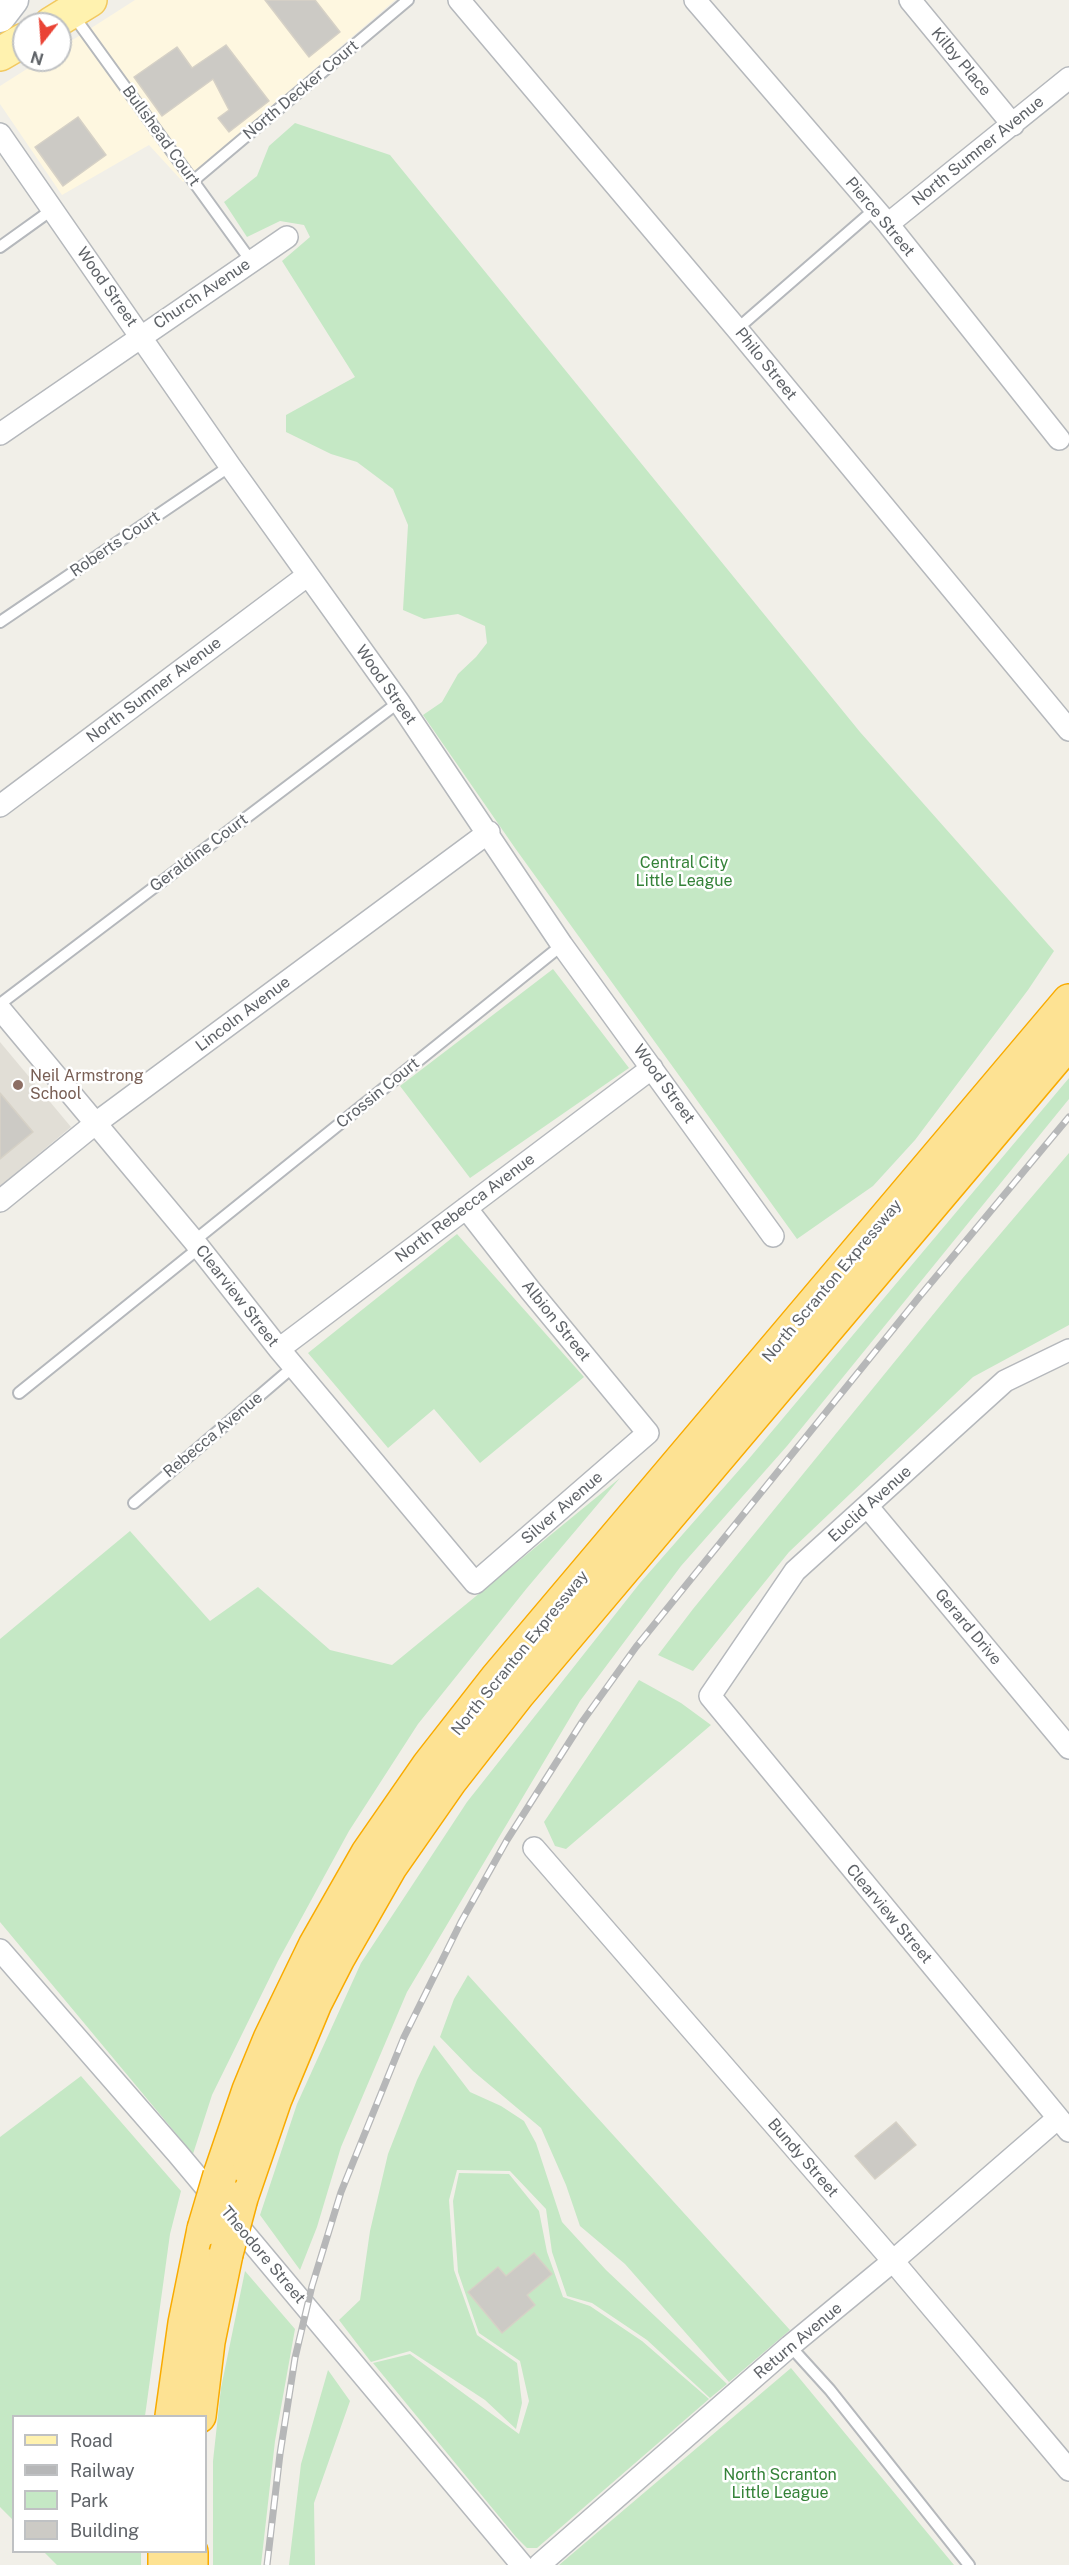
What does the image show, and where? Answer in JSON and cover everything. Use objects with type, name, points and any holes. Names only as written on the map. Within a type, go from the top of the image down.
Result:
[{"type":"highway","name":"North Scranton Expressway","points":[[199,2415],[208,2342],[226,2254],[231,2187],[266,2049],[315,1946],[368,1853],[429,1765],[505,1669],[1069,1001]]},
{"type":"highway","name":"North Scranton Expressway","points":[[172,2415],[185,2323],[204,2229],[231,2187],[274,2099],[320,1994],[390,1867],[450,1780],[518,1694],[1069,1042]]},
{"type":"main road","points":[[0,17],[14,0]]},
{"type":"street","name":"Philo Street","points":[[459,0],[737,329],[1069,730]]},
{"type":"street","name":"Pierce Street","points":[[695,0],[881,217],[1059,439]]},
{"type":"street","name":"Kilby Place","points":[[910,0],[1013,124]]},
{"type":"street","name":"North Sumner Avenue","points":[[881,217],[1013,124],[1069,78]]},
{"type":"street","name":"Wood Street","points":[[0,134],[230,466],[399,702],[489,832],[562,945],[773,1236]]},
{"type":"street","name":"Church Avenue","points":[[0,434],[140,335],[287,237]]},
{"type":"street","name":"North Sumner Avenue","points":[[0,806],[308,575]]},
{"type":"street","name":"Lincoln Avenue","points":[[0,1201],[96,1123],[489,832]]},
{"type":"street","name":"Clearview Street","points":[[0,1009],[196,1244],[293,1367],[475,1582]]},
{"type":"street","name":"North Rebecca Avenue","points":[[279,1349],[652,1068]]},
{"type":"street","name":"Albion Street","points":[[466,1208],[537,1299],[648,1433]]},
{"type":"street","name":"Euclid Avenue","points":[[710,1696],[795,1571],[1005,1381],[1069,1350]]},
{"type":"street","name":"Silver Avenue","points":[[475,1582],[648,1433]]},
{"type":"street","name":"Gerard Drive","points":[[867,1506],[1069,1748]]},
{"type":"street","name":"Clearview Street","points":[[710,1696],[1064,2124]]},
{"type":"street","name":"Bundy Street","points":[[534,1848],[893,2262],[1069,2470]]},
{"type":"street","name":"Theodore Street","points":[[0,1950],[185,2163],[522,2565]]},
{"type":"street","name":"Return Avenue","points":[[539,2565],[790,2346],[1064,2124]]},
{"type":"lane","name":"North Decker Court","points":[[193,181],[408,0]]},
{"type":"lane","name":"Bullshead Court","points":[[72,13],[251,261]]},
{"type":"lane","points":[[0,247],[53,209]]},
{"type":"lane","name":"North Sumner Avenue","points":[[737,329],[881,217]]},
{"type":"lane","name":"Roberts Court","points":[[0,622],[230,466]]},
{"type":"lane","name":"Geraldine Court","points":[[0,1004],[399,702]]},
{"type":"lane","name":"Crossin Court","points":[[19,1394],[196,1244],[562,945]]},
{"type":"lane","name":"Rebecca Avenue","points":[[134,1503],[293,1367]]},
{"type":"lane","points":[[790,2346],[830,2390],[969,2565]]},
{"type":"shaded area","points":[[135,0],[395,0],[183,182],[149,145],[62,195],[0,104],[0,86],[22,72],[72,72],[72,40]]},
{"type":"shaded area","name":"Neil Armstrong School","points":[[0,1042],[71,1127],[0,1186]]},
{"type":"green space","name":"Central City Little League","points":[[295,123],[390,155],[860,732],[1054,951],[1028,990],[915,1140],[873,1186],[797,1239],[515,848],[423,715],[442,702],[458,674],[487,643],[485,626],[458,614],[424,619],[403,610],[408,525],[393,489],[357,462],[331,454],[286,432],[286,415],[355,377],[282,261],[310,237],[304,225],[280,221],[247,237],[224,202],[257,176],[269,146]]},
{"type":"green space","points":[[553,969],[629,1068],[470,1178],[400,1086]]},
{"type":"green space","points":[[1069,1078],[1069,1099],[787,1446],[681,1566],[580,1701],[407,1992],[341,2147],[317,2227],[300,2270],[260,2215],[297,2104],[361,1963],[467,1802],[640,1583],[747,1461]]},
{"type":"green space","points":[[1069,1153],[1069,1325],[973,1377],[789,1552],[693,1671],[658,1655],[962,1279]]},
{"type":"green space","points":[[457,1234],[584,1377],[480,1463],[434,1409],[388,1448],[308,1353]]},
{"type":"green space","points":[[620,1478],[527,1588],[418,1724],[349,1831],[278,1961],[212,2095],[193,2154],[0,1922],[0,1639],[130,1531],[210,1621],[258,1587],[330,1650],[392,1665]]},
{"type":"green space","points":[[639,1680],[681,1703],[711,1725],[566,1849],[555,1846],[544,1822]]},
{"type":"green space","points":[[468,1975],[790,2330],[729,2382],[625,2264],[580,2226],[566,2185],[541,2128],[473,2071],[440,2037],[454,1999]]},
{"type":"green space","points":[[434,2045],[470,2092],[501,2106],[524,2121],[536,2143],[562,2222],[606,2270],[727,2384],[710,2398],[647,2340],[592,2303],[567,2296],[552,2252],[546,2209],[510,2171],[457,2170],[449,2200],[454,2270],[477,2335],[517,2363],[522,2403],[516,2429],[485,2400],[410,2351],[371,2362],[339,2320],[360,2300],[370,2231],[388,2154],[417,2080]]},
{"type":"green space","points":[[81,2076],[181,2191],[170,2234],[145,2415],[12,2415],[12,2519],[0,2507],[0,2137]]},
{"type":"green space","points":[[459,2173],[509,2174],[539,2211],[547,2252],[563,2297],[590,2306],[642,2341],[709,2399],[537,2548],[527,2548],[516,2537],[373,2363],[410,2354],[519,2434],[529,2401],[520,2361],[479,2333],[458,2272],[453,2201]]},
{"type":"green space","points":[[245,2271],[295,2329],[275,2441],[261,2565],[213,2565],[213,2461],[221,2388]]},
{"type":"green space","name":"North Scranton Little League","points":[[791,2368],[954,2565],[559,2565]]},
{"type":"green space","points":[[328,2370],[350,2401],[314,2503],[315,2565],[289,2565],[301,2464]]},
{"type":"green space","points":[[45,2553],[141,2553],[141,2565],[57,2565]]},
{"type":"building","points":[[265,0],[315,0],[340,32],[309,57]]},
{"type":"building","points":[[226,45],[269,101],[229,132],[218,118],[229,110],[213,79],[162,116],[134,77],[177,47],[192,68]]},
{"type":"building","points":[[78,117],[106,155],[63,186],[35,147]]},
{"type":"building","points":[[0,1093],[33,1132],[0,1159]]},
{"type":"building","points":[[896,2122],[916,2145],[875,2179],[855,2156]]},
{"type":"building","points":[[534,2253],[552,2274],[527,2295],[535,2305],[502,2333],[468,2292],[498,2267],[506,2276]]},
{"type":"railway","points":[[267,2565],[280,2454],[295,2358],[312,2286],[341,2192],[404,2037],[461,1922],[507,1840],[582,1722],[636,1647],[920,1296],[1069,1117]]},
{"type":"place","name":"Neil Armstrong School","points":[[18,1085]]}]
